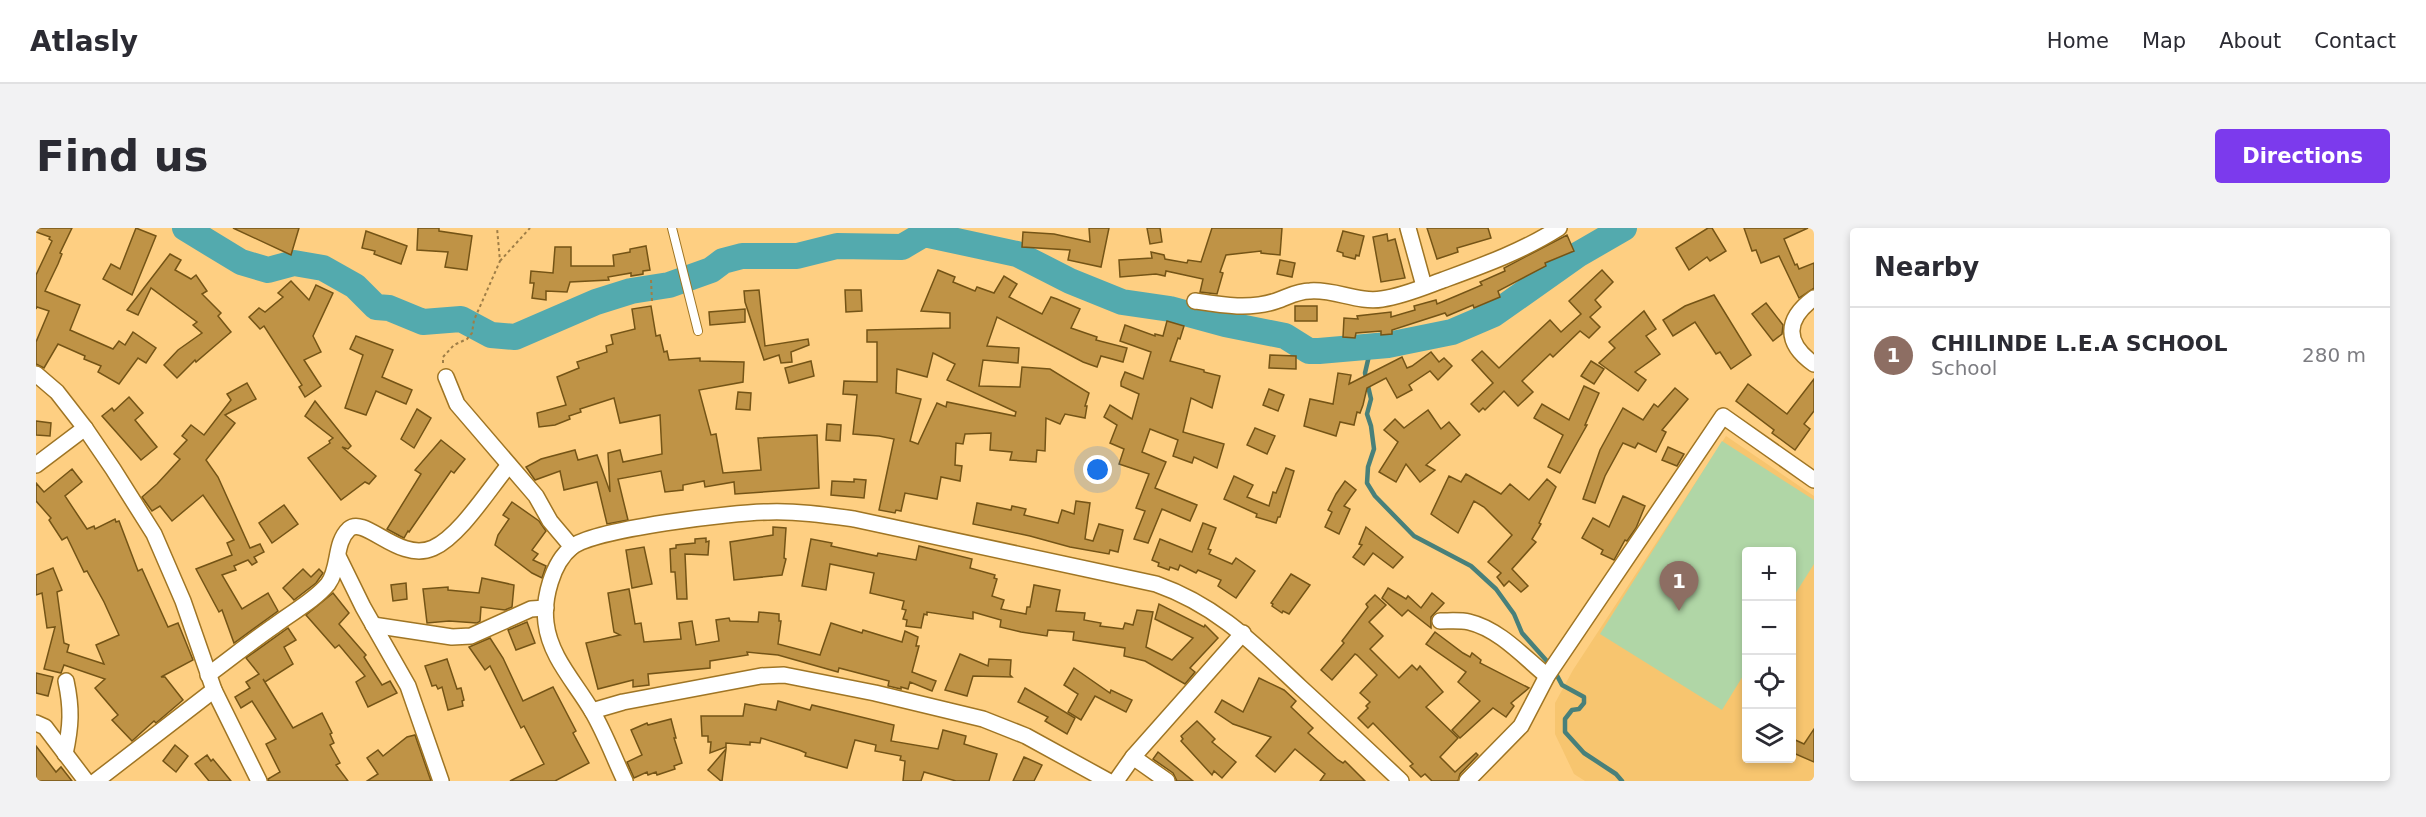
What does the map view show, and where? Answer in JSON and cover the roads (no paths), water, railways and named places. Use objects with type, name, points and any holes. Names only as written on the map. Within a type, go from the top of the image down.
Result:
[{"type":"street","points":[[1408,228],[1424,286]]},
{"type":"street","points":[[1195,300],[1235,307],[1275,302],[1292,294],[1310,291],[1332,291],[1358,299],[1382,299],[1498,260],[1538,242],[1560,228]]},
{"type":"street","points":[[1814,298],[1803,306],[1792,327],[1792,338],[1796,349],[1814,363]]},
{"type":"street","points":[[36,374],[57,392],[85,428],[154,534],[183,601],[211,682],[259,781]]},
{"type":"street","points":[[446,377],[457,404],[536,496],[550,521],[572,547]]},
{"type":"street","points":[[1467,781],[1521,726],[1547,676],[1723,416],[1814,480]]},
{"type":"street","points":[[36,465],[85,428]]},
{"type":"street","points":[[96,781],[313,598],[328,583],[335,570],[341,543],[349,529],[356,526],[364,527],[397,547],[418,552],[433,548],[451,537],[509,465]]},
{"type":"street","points":[[625,781],[592,711],[554,652],[546,624],[546,608],[549,587],[558,565],[572,547],[596,537],[668,523],[766,512],[808,512],[854,519],[1156,584],[1182,593],[1206,606],[1243,633],[1401,781]]},
{"type":"street","points":[[337,555],[416,702],[441,781]]},
{"type":"street","points":[[373,625],[452,637],[471,636],[531,609],[546,608]]},
{"type":"street","points":[[1440,621],[1467,621],[1482,626],[1503,639],[1547,676]]},
{"type":"street","points":[[1116,781],[1133,757],[1243,633]]},
{"type":"street","points":[[592,711],[623,702],[738,680],[784,675],[875,693],[983,719],[1026,736],[1108,781]]},
{"type":"street","points":[[65,754],[71,725],[71,705],[66,681]]},
{"type":"street","points":[[36,723],[45,727],[86,781]]},
{"type":"street","points":[[1133,757],[1167,781]]},
{"type":"lane","points":[[672,228],[698,331]]},
{"type":"waterway","points":[[185,228],[241,262],[268,270],[294,263],[323,268],[355,286],[376,307],[389,308],[423,322],[461,319],[491,335],[515,337],[596,302],[631,291],[669,285],[711,270],[723,261],[742,256],[797,256],[837,246],[902,247],[924,234],[1017,254],[1070,281],[1122,302],[1170,309],[1225,324],[1285,336],[1309,351],[1388,345],[1452,332],[1494,314],[1579,254],[1624,228]]},
{"type":"waterway","points":[[1371,347],[1365,373],[1371,399],[1367,414],[1374,449],[1368,467],[1367,483],[1375,496],[1414,536],[1471,566],[1496,589],[1514,614],[1522,633],[1553,668],[1562,685],[1584,697],[1584,703],[1579,709],[1572,710],[1565,719],[1565,732],[1584,753],[1616,774],[1622,781]]},
{"type":"place","name":"CHILINDE L.E.A SCHOOL","points":[[1679,611]]}]
